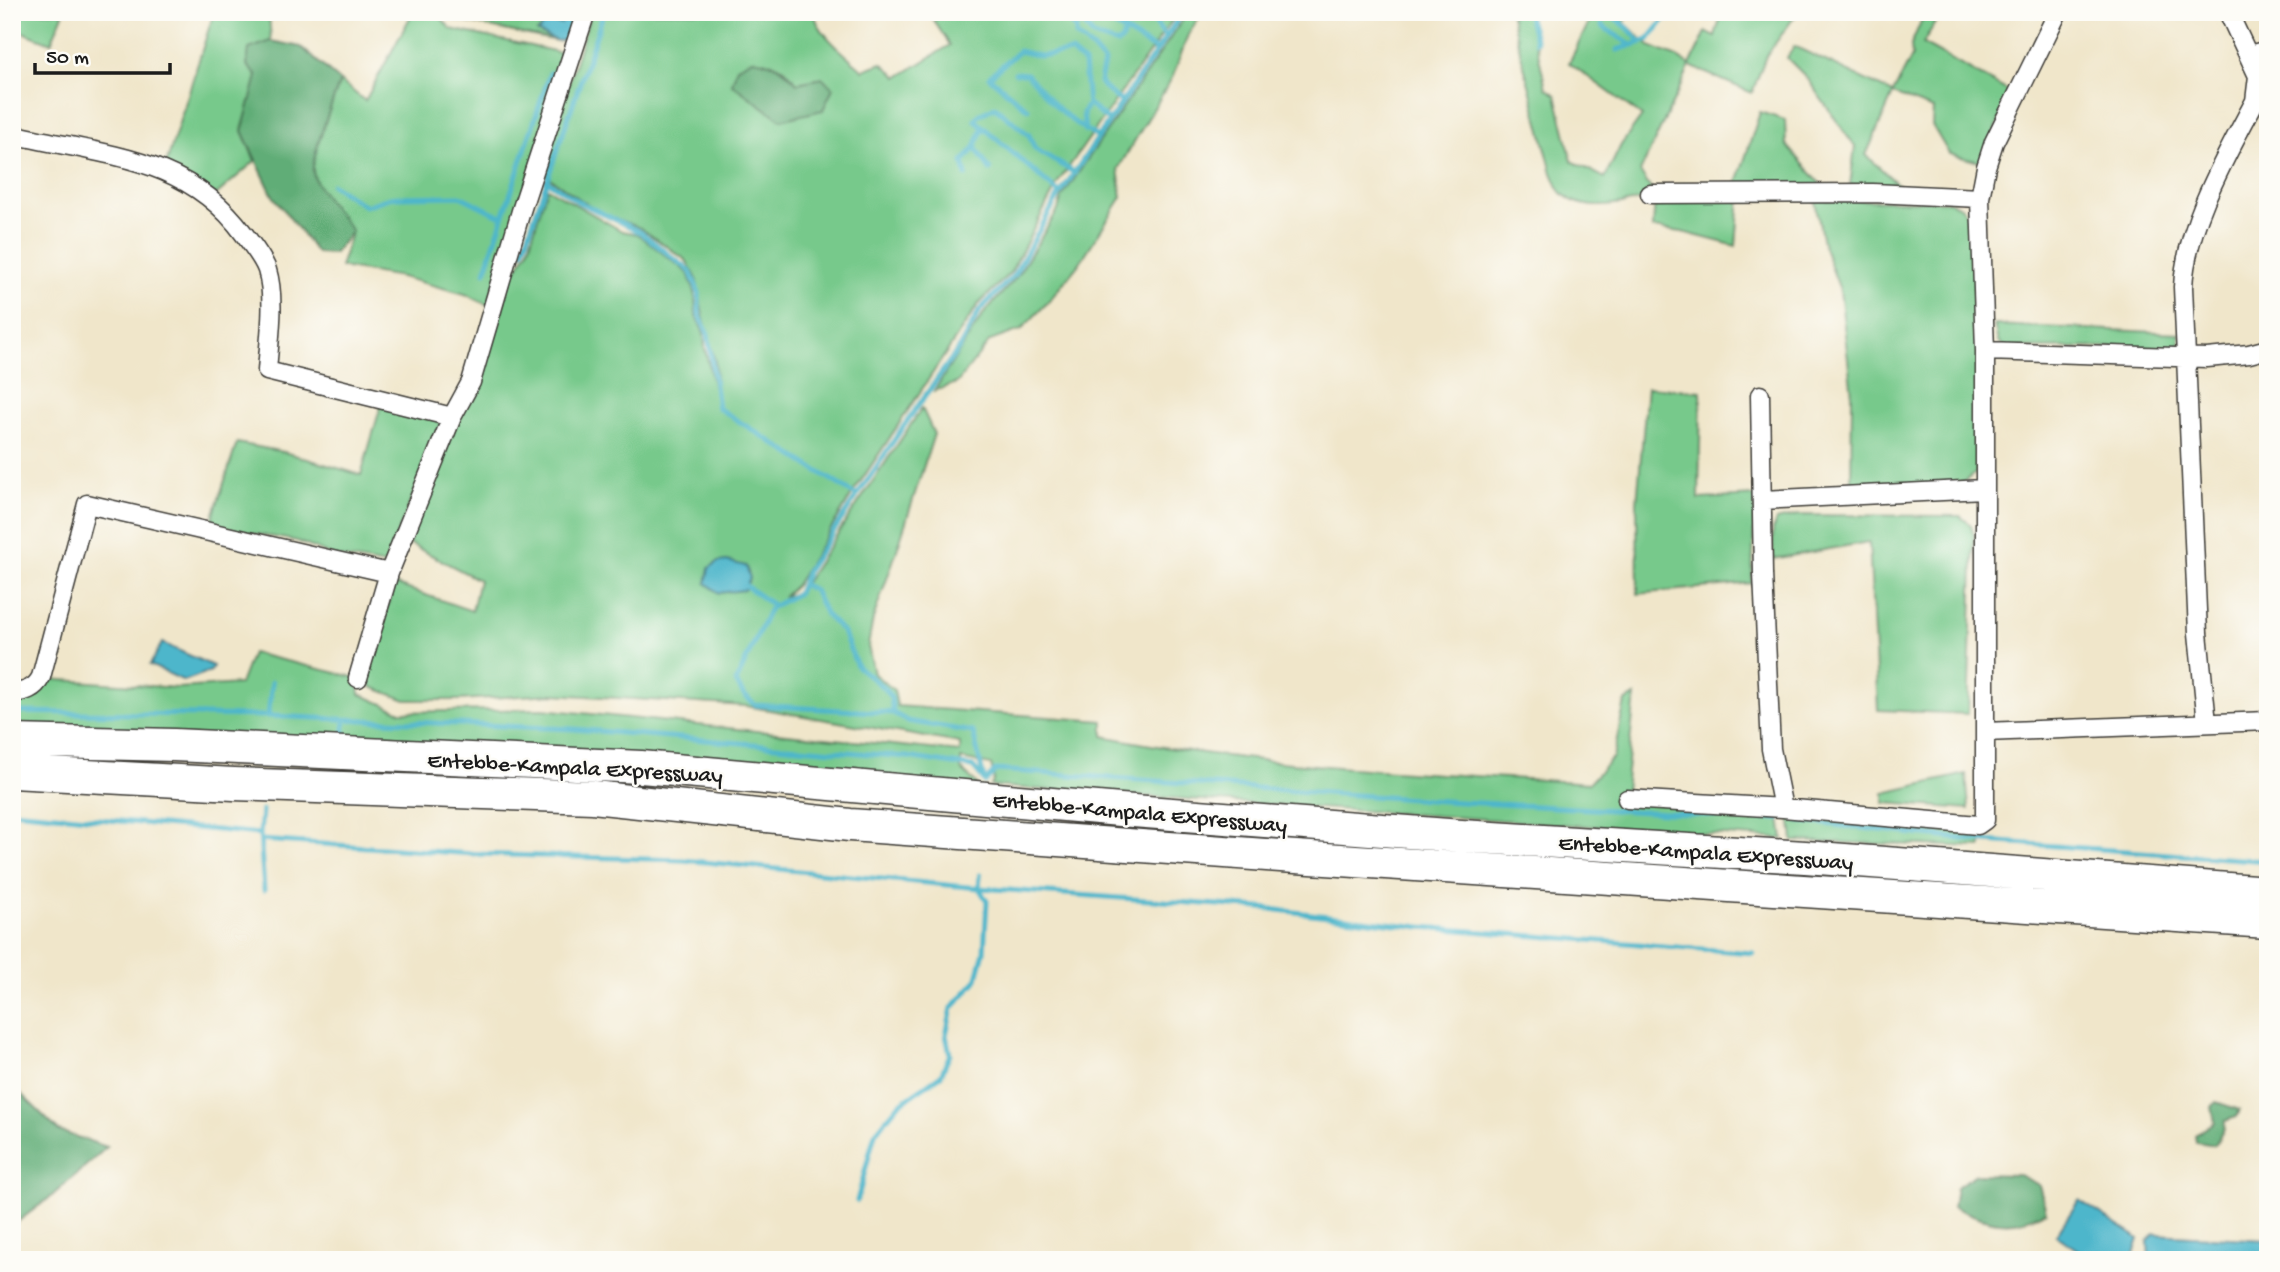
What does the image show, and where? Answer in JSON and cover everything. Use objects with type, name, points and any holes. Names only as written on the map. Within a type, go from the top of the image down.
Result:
[{"type":"highway","name":"Entebbe-Kampala Expressway","points":[[12,741],[174,745],[641,767],[1161,814],[1805,857],[2268,892]]},
{"type":"highway","name":"Entebbe-Kampala Expressway","points":[[12,772],[234,784],[593,797],[878,827],[2268,922]]},
{"type":"street","points":[[358,678],[389,573],[452,417],[471,382],[521,211],[586,12]]},
{"type":"street","points":[[1627,799],[1783,808],[1980,825],[1985,820],[1985,351],[1980,198],[1994,142],[2058,12]]},
{"type":"street","points":[[2207,723],[2198,633],[2183,288],[2187,251],[2202,210],[2255,101],[2258,76],[2228,12]]},
{"type":"street","points":[[2249,55],[2268,50]]},
{"type":"street","points":[[12,134],[105,152],[170,174],[196,186],[232,217],[267,270],[271,313],[267,371],[452,417]]},
{"type":"street","points":[[1650,194],[1860,193],[1980,198]]},
{"type":"street","points":[[1985,351],[2224,357],[2268,349]]},
{"type":"street","points":[[1760,395],[1770,749],[1783,808]]},
{"type":"street","points":[[1762,500],[1984,489]]},
{"type":"street","points":[[12,693],[30,689],[37,685],[41,677],[87,503],[389,573]]},
{"type":"street","points":[[1985,732],[2268,721]]},
{"type":"green space","points":[[12,12],[64,12],[51,43],[12,28]]},
{"type":"green space","points":[[214,12],[269,14],[271,41],[250,49],[247,65],[258,76],[242,131],[255,161],[216,195],[165,168]]},
{"type":"green space","points":[[413,12],[436,12],[451,29],[568,54],[488,305],[465,294],[401,277],[340,267],[352,231],[323,194],[313,171],[323,127],[340,81],[365,101]]},
{"type":"green space","points":[[449,12],[568,12],[561,24],[538,32],[557,41],[456,20]]},
{"type":"green space","points":[[591,12],[814,12],[827,36],[863,70],[882,63],[898,77],[950,45],[928,12],[1178,12],[1059,181],[1011,272],[978,305],[853,493],[796,585],[783,597],[798,593],[922,408],[934,434],[873,619],[868,646],[874,674],[894,690],[897,706],[1103,721],[1103,736],[1224,756],[1345,768],[1589,783],[1613,757],[1625,702],[1635,696],[1625,791],[1779,811],[1783,839],[991,786],[994,779],[991,765],[961,759],[961,769],[979,786],[12,726],[12,697],[47,679],[178,688],[240,684],[252,653],[358,678],[360,694],[401,712],[543,709],[960,752],[960,743],[746,706],[553,694],[459,700],[406,700],[371,687],[367,673],[394,584],[472,611],[479,580],[408,543],[452,426],[478,380],[496,330],[509,280],[528,251],[547,188],[622,231],[638,234],[688,273],[695,293],[696,316],[704,333],[717,402],[715,361],[696,277],[686,260],[640,228],[599,212],[541,172]],"holes":[[[770,62],[785,69],[797,83],[822,78],[832,88],[823,110]]]},
{"type":"green space","points":[[1188,12],[1203,12],[1188,35],[1173,76],[1118,169],[1122,197],[1079,264],[1021,330],[990,341],[957,383],[934,391],[984,313],[1016,278],[1058,210],[1062,197]]},
{"type":"green space","points":[[1510,12],[1529,12],[1546,88],[1556,95],[1572,161],[1605,178],[1621,145],[1642,116],[1569,63],[1594,12],[1631,12],[1624,22],[1649,46],[1690,65],[1706,32],[1715,37],[1722,12],[1798,12],[1766,56],[1752,93],[1690,66],[1640,172],[1656,197],[1740,196],[1736,246],[1682,232],[1653,228],[1655,197],[1594,206],[1571,200],[1562,193],[1552,173]]},
{"type":"green space","points":[[1928,12],[1941,12],[1923,44],[2010,92],[1983,163],[1949,154],[1932,125],[1933,109],[1893,94],[1866,155],[1903,189],[1850,185],[1855,147],[1805,76],[1787,58],[1794,46],[1893,93],[1912,56],[1911,45],[1922,19]]},
{"type":"green space","points":[[271,41],[301,47],[340,81],[313,164],[318,186],[352,231],[334,254],[317,253],[273,196],[242,131],[257,76],[247,65],[249,49]]},
{"type":"green space","points":[[753,59],[778,66],[797,83],[823,78],[833,88],[823,110],[781,120],[732,84],[737,67]]},
{"type":"green space","points":[[1760,112],[1785,120],[1786,144],[1823,187],[1736,186]]},
{"type":"green space","points":[[1815,200],[1949,201],[1963,209],[1970,225],[1975,252],[1979,398],[1976,473],[1960,484],[1851,488],[1852,395],[1840,290],[1824,248]]},
{"type":"green space","points":[[1994,325],[2180,333],[2180,347],[2007,348],[1998,342]]},
{"type":"green space","points":[[1647,387],[1701,391],[1699,499],[1755,496],[1752,583],[1638,594],[1637,502]]},
{"type":"green space","points":[[381,405],[439,418],[441,425],[385,565],[332,556],[297,541],[211,523],[237,443],[284,452],[361,475]]},
{"type":"green space","points":[[1799,515],[1960,516],[1971,525],[1974,535],[1968,714],[1878,710],[1869,542],[1773,559],[1773,529],[1776,520]]},
{"type":"green space","points":[[1966,774],[1969,809],[1884,803],[1884,793]]},
{"type":"green space","points":[[1790,813],[1981,828],[1982,847],[1793,841]]},
{"type":"green space","points":[[12,1085],[59,1131],[107,1147],[52,1196],[12,1226]]},
{"type":"green space","points":[[2216,1102],[2240,1110],[2237,1117],[2225,1121],[2224,1129],[2215,1145],[2196,1142],[2195,1135],[2215,1122],[2212,1107]]},
{"type":"green space","points":[[1976,1174],[2019,1175],[2039,1185],[2046,1211],[2022,1221],[1999,1222],[1953,1207],[1956,1187]]},
{"type":"water","points":[[568,12],[571,12],[572,27],[566,40],[557,41],[538,32],[546,22],[561,24]]},
{"type":"water","points":[[727,561],[746,566],[750,578],[744,590],[719,593],[706,583],[709,568],[718,562]]},
{"type":"water","points":[[162,643],[213,666],[211,671],[184,681],[150,665]]},
{"type":"water","points":[[2079,1200],[2139,1239],[2132,1260],[2092,1260],[2056,1235]]},
{"type":"water","points":[[2154,1234],[2268,1240],[2268,1260],[2149,1260],[2148,1241]]},
{"type":"waterway","points":[[523,251],[604,12]]},
{"type":"waterway","points":[[1065,12],[1067,20],[1076,28],[1076,36],[1104,62],[1100,82],[1122,102]]},
{"type":"waterway","points":[[1102,12],[1111,23],[1156,50]]},
{"type":"waterway","points":[[1116,12],[1119,28]]},
{"type":"waterway","points":[[1148,12],[1165,37]]},
{"type":"waterway","points":[[893,713],[755,705],[743,694],[736,682],[770,608],[798,593],[807,571],[959,348],[980,310],[1014,275],[1058,197],[1183,12]]},
{"type":"waterway","points":[[1527,12],[1536,42]]},
{"type":"waterway","points":[[1607,12],[1641,42]]},
{"type":"waterway","points":[[1617,50],[1648,40],[1664,20]]},
{"type":"waterway","points":[[1085,25],[1093,36],[1117,44],[1122,40],[1124,31]]},
{"type":"waterway","points":[[1602,26],[1631,45]]},
{"type":"waterway","points":[[1028,109],[989,77],[1019,51],[1040,56],[1071,52],[1084,63],[1088,104],[1109,121]]},
{"type":"waterway","points":[[485,272],[550,73]]},
{"type":"waterway","points":[[1015,73],[1027,74],[1069,118],[1099,137]]},
{"type":"waterway","points":[[1085,131],[1083,113],[1088,104]]},
{"type":"waterway","points":[[1060,194],[975,120],[995,107],[1029,135],[1035,149],[1075,173]]},
{"type":"waterway","points":[[966,175],[963,162],[975,147],[983,127]]},
{"type":"waterway","points":[[975,147],[990,170]]},
{"type":"waterway","points":[[546,180],[579,202],[640,232],[690,271],[699,293],[699,314],[708,334],[718,408],[857,496]]},
{"type":"waterway","points":[[332,185],[365,206],[392,197],[460,196],[503,217]]},
{"type":"waterway","points":[[802,584],[814,590],[826,615],[843,632],[857,666],[884,688],[891,698],[893,713],[907,721],[973,732],[984,779]]},
{"type":"waterway","points":[[746,586],[774,606]]},
{"type":"waterway","points":[[268,716],[272,682]]},
{"type":"waterway","points":[[12,712],[268,716],[574,729],[907,757],[973,767],[985,782]]},
{"type":"waterway","points":[[343,741],[345,720]]},
{"type":"waterway","points":[[985,782],[996,770],[1443,801],[1780,819]]},
{"type":"waterway","points":[[262,810],[260,834],[264,890]]},
{"type":"waterway","points":[[12,811],[260,834]]},
{"type":"waterway","points":[[1798,821],[1971,840],[2268,861]]},
{"type":"waterway","points":[[261,840],[474,854],[683,860],[979,888],[1261,908],[1421,927],[1753,953]]},
{"type":"waterway","points":[[857,1201],[875,1133],[899,1104],[941,1075],[950,1054],[946,1035],[952,1008],[976,981],[984,952],[987,901],[979,888],[980,875]]}]
